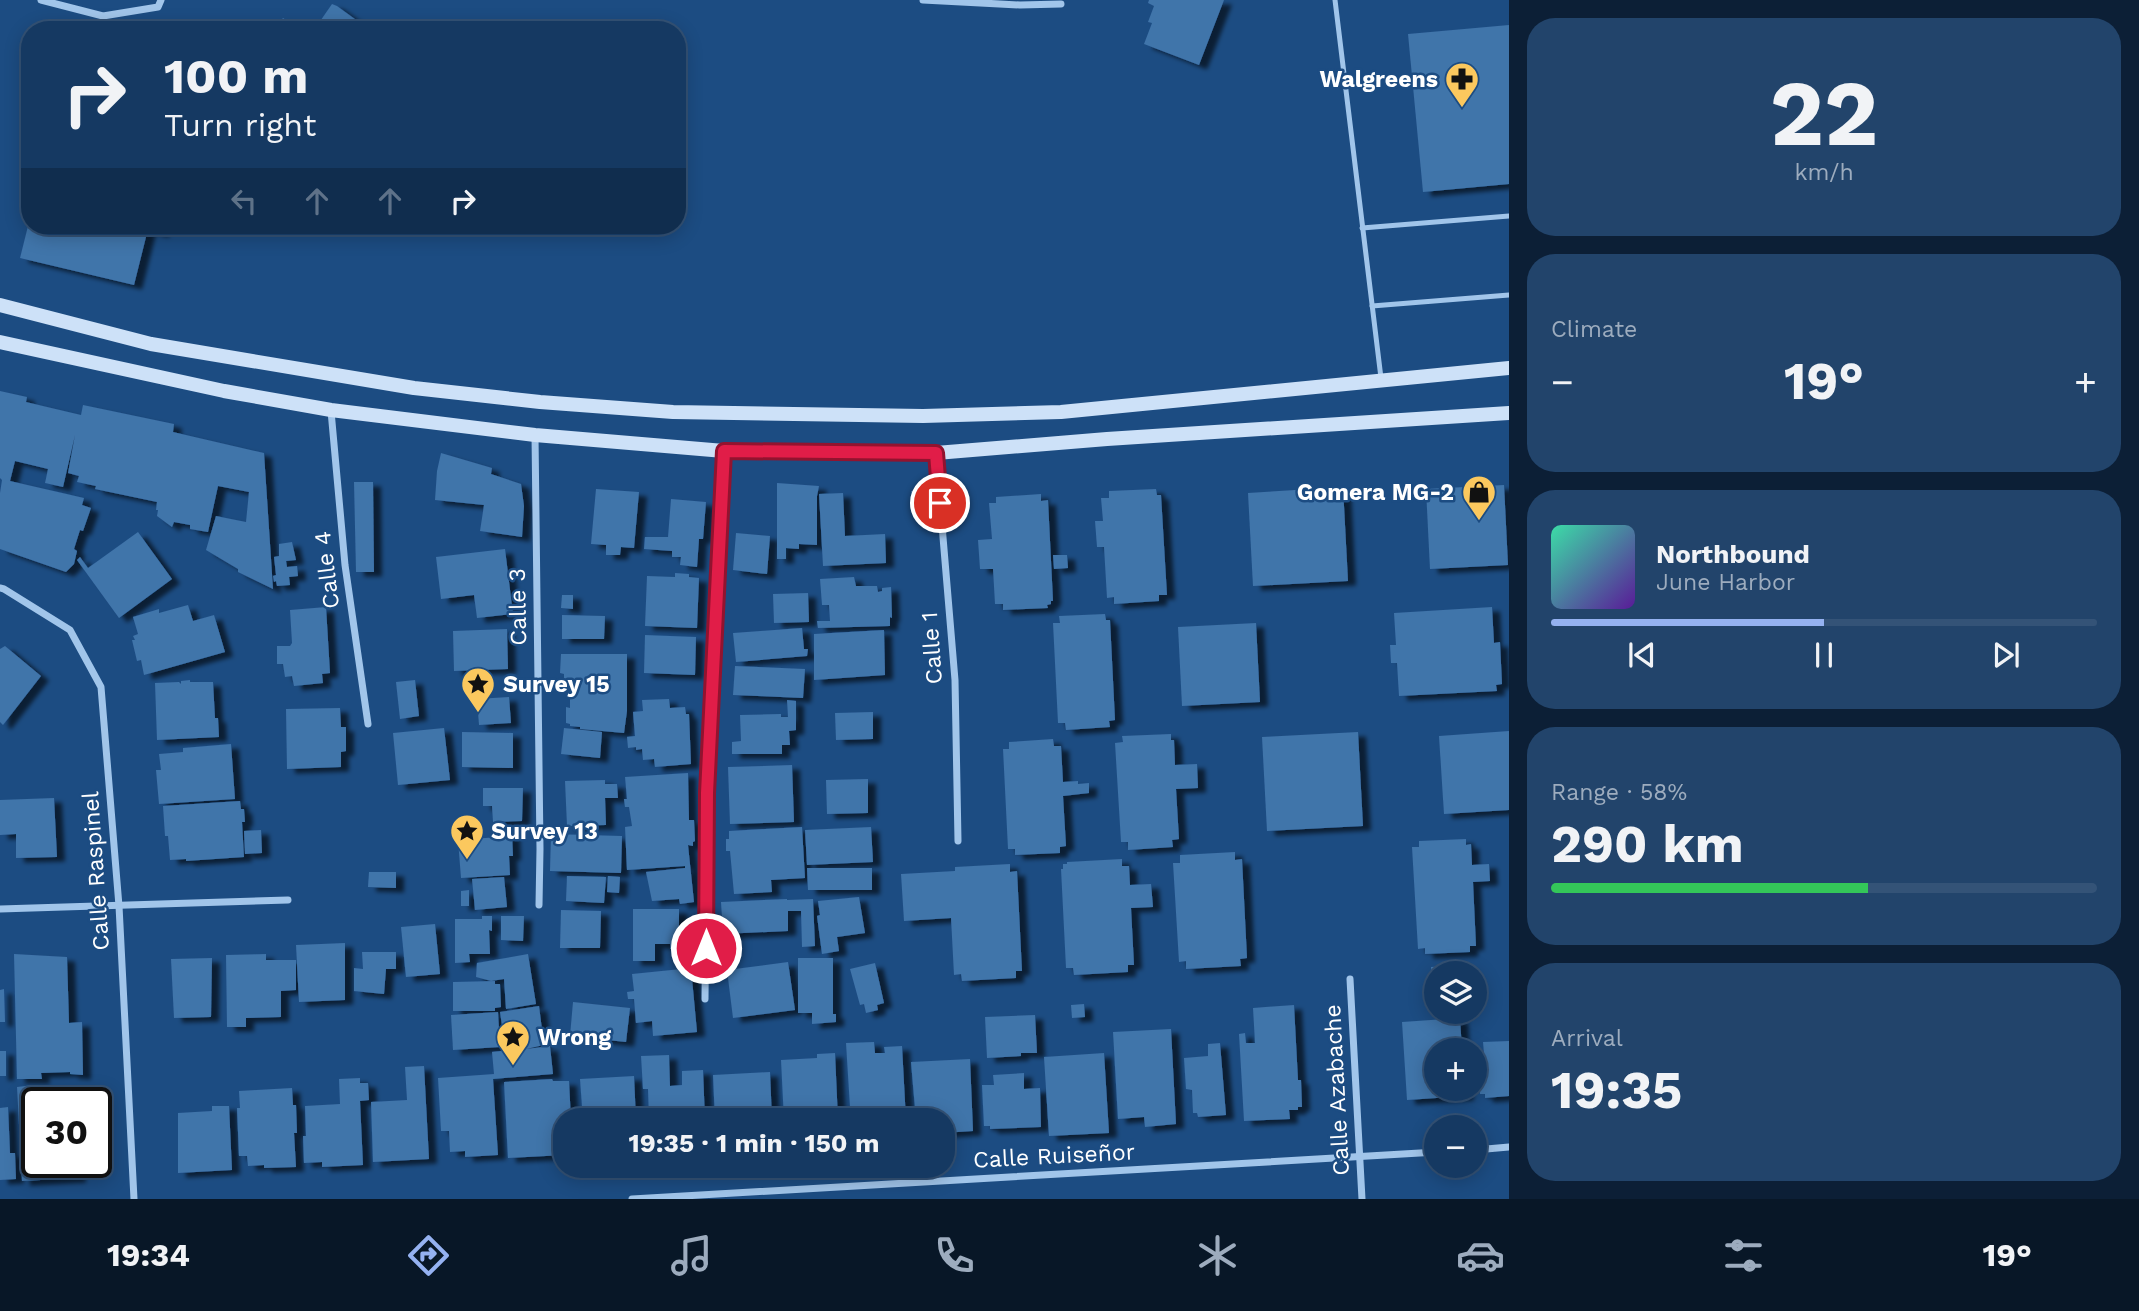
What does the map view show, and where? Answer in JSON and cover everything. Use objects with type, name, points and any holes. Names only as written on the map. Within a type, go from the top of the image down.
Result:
[{"type":"street","points":[[41,0],[103,16],[158,7],[161,0]]},
{"type":"street","points":[[923,0],[1020,5],[1061,4]]},
{"type":"street","points":[[0,305],[150,344],[401,386],[540,402],[673,412],[923,416],[1061,412],[1509,368]]},
{"type":"street","points":[[0,342],[224,391],[331,410],[535,435],[724,451],[936,453],[1107,439],[1509,414]]},
{"type":"street","name":"Calle 4","points":[[331,410],[345,565],[368,724]]},
{"type":"street","name":"Calle 3","points":[[535,435],[540,849],[538,905]]},
{"type":"street","points":[[705,999],[707,793],[724,451]]},
{"type":"street","name":"Calle 1","points":[[936,453],[954,680],[958,841]]},
{"type":"street","name":"Calle Raspinel","points":[[0,589],[70,630],[101,687],[119,906],[134,1199]]},
{"type":"street","points":[[0,909],[288,900]]},
{"type":"street","name":"Calle Azabache","points":[[1350,979],[1362,1199]]},
{"type":"street","points":[[1487,1149],[1509,1147]]},
{"type":"street","name":"Calle Ruiseñor","points":[[632,1199],[1424,1153]]},
{"type":"lane","points":[[1335,0],[1381,381]]},
{"type":"lane","points":[[1362,228],[1509,216]]},
{"type":"lane","points":[[1372,306],[1509,295]]},
{"type":"building","points":[[1149,0],[1224,0],[1199,65],[1144,44],[1152,23],[1148,22],[1154,6],[1148,3]]},
{"type":"building","points":[[332,4],[358,21],[320,21]]},
{"type":"building","name":"Walgreens","points":[[1509,25],[1509,184],[1423,192],[1408,34]]},
{"type":"building","points":[[26,235],[146,235],[134,285],[20,258]]},
{"type":"building","points":[[0,391],[27,397],[26,402],[81,415],[83,405],[174,424],[173,432],[264,453],[273,589],[238,572],[238,569],[206,550],[216,516],[246,522],[249,492],[218,486],[208,532],[190,529],[190,525],[174,522],[172,527],[157,516],[157,502],[95,489],[96,486],[77,482],[79,476],[68,473],[75,435],[63,487],[45,483],[48,469],[15,461],[10,481],[84,498],[82,505],[91,508],[74,549],[77,551],[74,564],[66,572],[0,549]]},
{"type":"building","points":[[441,453],[492,468],[491,474],[521,484],[524,506],[522,537],[480,531],[484,505],[435,500]]},
{"type":"building","points":[[354,482],[373,482],[374,572],[356,572]]},
{"type":"building","points":[[777,483],[819,486],[817,545],[799,544],[799,549],[786,548],[786,559],[777,559]]},
{"type":"building","points":[[1504,485],[1508,565],[1430,569],[1426,489]]},
{"type":"building","points":[[1343,487],[1348,581],[1253,586],[1248,493]]},
{"type":"building","points":[[596,489],[639,492],[634,548],[621,547],[620,555],[606,555],[606,545],[591,544]]},
{"type":"building","points":[[1156,489],[1157,495],[1161,495],[1167,595],[1159,595],[1159,601],[1114,604],[1114,597],[1107,598],[1104,547],[1097,547],[1095,521],[1103,521],[1101,498],[1109,498],[1109,491]]},
{"type":"building","points":[[911,491],[923,491],[924,511],[912,512]]},
{"type":"building","points":[[843,493],[845,536],[885,534],[886,563],[823,566],[819,494]]},
{"type":"building","points":[[1041,494],[1041,501],[1048,500],[1053,601],[1047,605],[1048,608],[1003,610],[1003,604],[995,604],[993,569],[980,569],[978,540],[992,539],[989,503],[996,503],[996,497]]},
{"type":"building","points":[[671,499],[706,502],[703,539],[699,539],[697,567],[680,565],[681,557],[672,557],[672,551],[644,549],[645,537],[668,537]]},
{"type":"building","points":[[138,532],[172,579],[119,618],[77,560],[80,557],[88,568]]},
{"type":"building","points":[[736,533],[770,536],[767,574],[733,570]]},
{"type":"building","points":[[292,542],[296,560],[286,561],[287,567],[297,566],[298,576],[289,577],[290,585],[277,586],[273,576],[276,575],[274,557],[279,556],[279,544]]},
{"type":"building","points":[[505,549],[513,614],[477,618],[474,595],[441,599],[436,557]]},
{"type":"building","points":[[1053,555],[1067,555],[1068,568],[1054,569]]},
{"type":"building","points":[[675,573],[699,578],[697,628],[645,626],[647,576],[675,577]]},
{"type":"building","points":[[854,577],[856,586],[877,586],[878,592],[882,591],[882,588],[891,587],[890,626],[818,628],[817,621],[830,621],[829,605],[822,605],[820,579]]},
{"type":"building","points":[[808,593],[809,622],[774,623],[773,594]]},
{"type":"building","points":[[562,595],[573,595],[573,609],[561,608]]},
{"type":"building","points":[[188,605],[193,621],[214,615],[225,652],[144,675],[132,640],[135,640],[133,636],[138,634],[133,617],[159,609],[159,613]]},
{"type":"building","points":[[326,607],[330,673],[322,674],[323,683],[294,686],[292,676],[285,677],[283,664],[277,664],[277,646],[290,646],[292,643],[290,610]]},
{"type":"building","points":[[1492,607],[1494,643],[1500,642],[1502,684],[1496,685],[1497,691],[1399,696],[1397,663],[1391,663],[1390,645],[1396,645],[1394,613]]},
{"type":"building","points":[[1105,614],[1106,620],[1110,620],[1115,720],[1109,721],[1110,727],[1066,730],[1065,723],[1058,723],[1053,623],[1060,623],[1059,616]]},
{"type":"building","points":[[562,615],[605,616],[604,639],[562,639]]},
{"type":"building","points":[[1256,623],[1260,702],[1182,706],[1178,627]]},
{"type":"building","points":[[802,628],[804,649],[808,649],[807,656],[736,662],[733,633]]},
{"type":"building","points":[[507,629],[508,669],[454,671],[453,631]]},
{"type":"building","points":[[884,630],[885,675],[814,680],[814,634]]},
{"type":"building","points":[[645,635],[696,637],[695,675],[644,673]]},
{"type":"building","points":[[5,646],[41,676],[3,725],[0,722],[0,649]]},
{"type":"building","points":[[561,654],[627,654],[627,711],[624,733],[580,729],[566,723],[566,707],[570,708],[570,689],[564,689],[564,674],[560,673]]},
{"type":"building","points":[[735,666],[805,669],[803,698],[733,695]]},
{"type":"building","points":[[415,680],[419,716],[400,719],[396,682]]},
{"type":"building","points":[[181,681],[213,682],[219,737],[157,740],[155,683],[181,684]]},
{"type":"building","points":[[509,697],[511,723],[479,725],[477,699]]},
{"type":"building","points":[[669,699],[670,708],[685,707],[686,714],[689,714],[691,764],[655,767],[654,759],[643,760],[642,749],[628,748],[627,737],[635,736],[633,712],[643,711],[642,700]]},
{"type":"building","points":[[787,700],[796,701],[796,730],[789,731],[790,745],[782,745],[782,754],[732,754],[732,742],[741,741],[740,715],[781,714],[781,717],[788,717]]},
{"type":"building","points":[[340,708],[341,727],[346,727],[346,751],[341,752],[341,767],[287,769],[286,709]]},
{"type":"building","points":[[873,712],[873,739],[836,740],[835,713]]},
{"type":"building","points":[[444,728],[450,780],[398,785],[393,733]]},
{"type":"building","points":[[564,728],[602,732],[600,758],[561,754]]},
{"type":"building","points":[[1509,731],[1509,810],[1444,814],[1439,736]]},
{"type":"building","points":[[462,732],[513,733],[513,768],[462,767]]},
{"type":"building","points":[[1358,732],[1363,826],[1267,831],[1262,737]]},
{"type":"building","points":[[1171,734],[1171,740],[1174,740],[1175,765],[1197,764],[1198,788],[1176,789],[1179,839],[1172,840],[1173,847],[1128,850],[1128,842],[1121,842],[1115,743],[1123,742],[1122,736]]},
{"type":"building","points":[[1053,739],[1054,746],[1061,746],[1063,782],[1089,783],[1089,793],[1063,796],[1066,846],[1060,847],[1060,853],[1015,855],[1015,849],[1008,849],[1003,749],[1009,749],[1009,742]]},
{"type":"building","points":[[231,744],[235,799],[159,804],[156,770],[161,770],[159,754],[183,752],[183,748]]},
{"type":"building","points":[[792,765],[794,822],[730,824],[728,767]]},
{"type":"building","points":[[688,773],[689,820],[694,820],[695,841],[693,846],[688,845],[694,902],[680,904],[679,899],[652,901],[646,872],[685,866],[627,870],[625,827],[632,826],[629,807],[625,807],[625,777]]},
{"type":"building","points":[[868,779],[868,813],[827,814],[826,780]]},
{"type":"building","points":[[605,780],[605,784],[617,784],[618,798],[605,798],[606,825],[567,826],[565,781]]},
{"type":"building","points":[[483,788],[523,788],[522,821],[493,822],[492,806],[483,806]]},
{"type":"building","points":[[54,798],[57,857],[16,858],[16,834],[0,835],[0,800]]},
{"type":"building","points":[[240,801],[245,822],[242,822],[244,857],[170,860],[163,806]]},
{"type":"building","points":[[802,827],[805,878],[771,880],[772,892],[734,894],[730,851],[726,851],[729,831]]},
{"type":"building","points":[[871,827],[873,862],[807,865],[805,830]]},
{"type":"building","points":[[261,830],[262,853],[245,854],[244,831]]},
{"type":"building","points":[[499,834],[512,834],[510,875],[461,878],[458,840],[499,837]]},
{"type":"building","points":[[551,834],[622,836],[621,873],[550,871]]},
{"type":"building","points":[[1466,839],[1466,845],[1471,844],[1472,865],[1489,864],[1490,881],[1473,882],[1476,946],[1470,946],[1470,952],[1425,954],[1425,948],[1418,949],[1412,847],[1419,847],[1419,841]]},
{"type":"building","points":[[1235,852],[1235,860],[1242,859],[1247,958],[1240,959],[1241,966],[1186,969],[1186,961],[1179,962],[1173,863],[1180,863],[1180,855]]},
{"type":"building","points":[[1122,859],[1122,866],[1129,866],[1130,885],[1151,884],[1153,907],[1131,908],[1134,965],[1128,965],[1128,972],[1074,975],[1073,968],[1066,968],[1061,869],[1063,864]]},
{"type":"building","points":[[1010,864],[1010,872],[1017,871],[1022,971],[1016,971],[1016,978],[962,981],[961,974],[954,975],[951,918],[904,921],[901,874]]},
{"type":"building","points":[[807,868],[872,868],[872,890],[808,890]]},
{"type":"building","points":[[369,872],[396,872],[396,888],[368,887]]},
{"type":"building","points":[[567,876],[606,877],[604,903],[566,901]]},
{"type":"building","points":[[608,876],[620,877],[619,893],[607,892]]},
{"type":"building","points":[[504,877],[507,907],[475,910],[472,879]]},
{"type":"building","points":[[469,890],[469,906],[461,906],[461,891]]},
{"type":"building","points":[[859,897],[865,933],[837,937],[839,951],[822,954],[817,916],[820,915],[818,901]]},
{"type":"building","points":[[813,899],[815,946],[802,947],[801,911],[788,911],[788,931],[723,934],[721,902]]},
{"type":"building","points":[[633,909],[679,909],[679,949],[670,949],[670,944],[655,944],[655,961],[633,961]]},
{"type":"building","points":[[561,910],[601,911],[600,948],[560,948]]},
{"type":"building","points":[[482,916],[492,916],[492,931],[489,930],[490,954],[469,954],[470,962],[455,963],[455,919],[482,919]]},
{"type":"building","points":[[501,916],[524,916],[523,941],[501,940]]},
{"type":"building","points":[[435,924],[440,974],[406,977],[401,927]]},
{"type":"building","points":[[345,943],[345,1000],[299,1002],[296,945]]},
{"type":"building","points":[[362,952],[396,952],[396,969],[386,969],[384,994],[354,991],[354,968],[363,969]]},
{"type":"building","points":[[14,954],[67,957],[69,1023],[82,1022],[83,1075],[70,1072],[41,1073],[42,1079],[17,1079]]},
{"type":"building","points":[[266,954],[266,960],[296,960],[296,990],[281,991],[281,1017],[246,1018],[246,1027],[227,1027],[226,955]]},
{"type":"building","points":[[528,954],[536,1004],[506,1009],[504,979],[491,981],[476,977],[477,963]]},
{"type":"building","points":[[212,958],[211,1017],[174,1018],[171,959]]},
{"type":"building","points":[[798,958],[833,958],[833,1014],[836,1014],[836,1022],[812,1024],[812,1013],[798,1013]]},
{"type":"building","points":[[788,962],[795,1010],[733,1018],[727,970]]},
{"type":"building","points":[[875,963],[884,1003],[877,1005],[878,1010],[866,1013],[864,1004],[860,1005],[850,969]]},
{"type":"building","points":[[691,968],[697,1032],[653,1036],[652,1021],[636,1023],[634,999],[628,999],[627,992],[634,991],[632,974]]},
{"type":"building","points":[[495,981],[495,984],[500,984],[501,1007],[495,1008],[495,1011],[453,1011],[453,982]]},
{"type":"building","points":[[4,989],[5,1022],[0,1022],[0,990]]},
{"type":"building","points":[[573,1002],[630,1008],[626,1042],[570,1036]]},
{"type":"building","points":[[1084,1004],[1085,1017],[1072,1018],[1071,1005]]},
{"type":"building","points":[[1294,1005],[1302,1107],[1289,1110],[1290,1119],[1244,1121],[1239,1034],[1245,1033],[1246,1043],[1255,1043],[1253,1008]]},
{"type":"building","points":[[539,1006],[544,1045],[526,1049],[550,1046],[553,1074],[493,1079],[498,1155],[465,1157],[465,1151],[450,1152],[449,1131],[441,1131],[438,1078],[494,1074],[492,1052],[518,1049],[517,1045],[505,1046],[500,1012]]},
{"type":"building","points":[[498,1012],[500,1047],[453,1050],[451,1015]]},
{"type":"building","points":[[1035,1015],[1037,1053],[987,1058],[985,1017]]},
{"type":"building","points":[[1424,1020],[1424,1024],[1460,1024],[1461,1038],[1424,1038],[1424,1099],[1407,1100],[1402,1022]]},
{"type":"building","points":[[1171,1029],[1176,1124],[1145,1127],[1144,1117],[1118,1119],[1113,1032]]},
{"type":"building","points":[[1509,1041],[1509,1096],[1487,1098],[1487,1042]]},
{"type":"building","points":[[874,1042],[875,1053],[885,1053],[884,1047],[902,1046],[905,1108],[847,1108],[850,1107],[846,1043]]},
{"type":"building","points":[[1220,1043],[1226,1115],[1198,1117],[1197,1113],[1193,1113],[1192,1090],[1186,1089],[1184,1058],[1208,1056],[1208,1044]]},
{"type":"building","points":[[0,1051],[6,1051],[6,1076],[0,1076]]},
{"type":"building","points":[[835,1053],[837,1108],[783,1108],[781,1060],[817,1058],[817,1054]]},
{"type":"building","points":[[1104,1053],[1109,1133],[1049,1136],[1044,1057]]},
{"type":"building","points":[[669,1055],[670,1086],[682,1085],[682,1071],[703,1070],[705,1108],[649,1108],[648,1089],[643,1089],[641,1056]]},
{"type":"building","points":[[970,1059],[973,1131],[955,1132],[955,1108],[915,1108],[911,1062]]},
{"type":"building","points":[[424,1066],[429,1159],[373,1162],[371,1102],[407,1100],[405,1067]]},
{"type":"building","points":[[770,1072],[772,1108],[714,1108],[713,1075]]},
{"type":"building","points":[[1024,1073],[1024,1089],[1040,1088],[1041,1127],[990,1129],[990,1126],[984,1126],[982,1085],[994,1085],[993,1075]]},
{"type":"building","points":[[634,1076],[635,1108],[582,1108],[580,1079]]},
{"type":"building","points":[[360,1078],[360,1083],[368,1083],[369,1100],[360,1101],[363,1165],[322,1167],[322,1162],[304,1163],[305,1106],[340,1104],[339,1079]]},
{"type":"building","points":[[552,1079],[569,1081],[570,1108],[553,1108],[553,1156],[508,1158],[504,1082]]},
{"type":"building","points":[[34,1085],[21,1087],[21,1162],[17,1087]]},
{"type":"building","points":[[292,1088],[293,1105],[296,1105],[296,1167],[248,1166],[247,1156],[239,1156],[239,1091]]},
{"type":"building","points":[[212,1106],[229,1106],[232,1170],[178,1173],[178,1113],[212,1111]]},
{"type":"building","points":[[8,1107],[10,1153],[15,1153],[16,1179],[0,1180],[0,1108]]},
{"type":"building","points":[[22,1178],[78,1178],[22,1181]]},
{"type":"place","name":"Walgreens","points":[[1462,109]]},
{"type":"place","name":"Gomera MG-2","points":[[1479,522]]},
{"type":"place","name":"Survey 15","points":[[478,714]]},
{"type":"place","name":"Survey 13","points":[[467,861]]},
{"type":"place","name":"Wrong","points":[[513,1067]]},
{"type":"route","points":[[706,948],[707,793],[724,451],[936,453],[940,503]]}]
